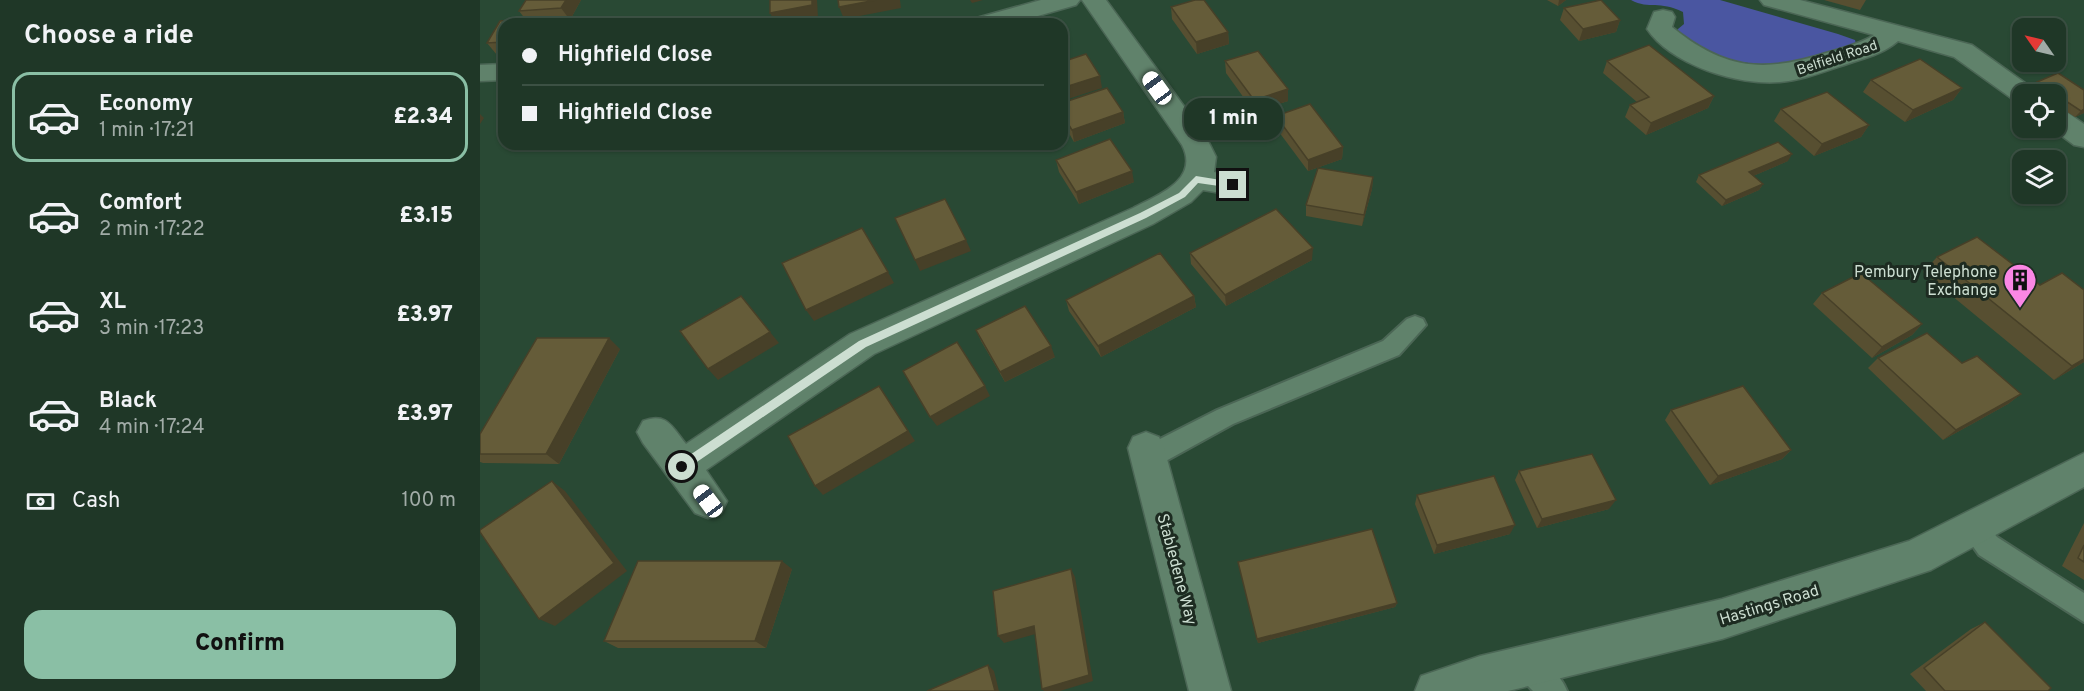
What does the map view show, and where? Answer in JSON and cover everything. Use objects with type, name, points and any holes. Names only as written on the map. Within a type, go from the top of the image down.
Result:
[{"type":"street","points":[[1004,18],[1068,0]]},
{"type":"street","points":[[682,467],[862,344],[1143,216],[1182,195],[1196,179],[1202,159],[1195,142],[1094,0]]},
{"type":"street","name":"Belfield Road","points":[[1772,0],[1962,51],[2012,86]]},
{"type":"street","name":"Belfield Road","points":[[1663,17],[1659,29],[1674,43],[1705,60],[1737,71],[1760,75],[1799,71],[1880,45],[1892,33]]},
{"type":"street","points":[[480,74],[498,72]]},
{"type":"street","points":[[2066,125],[2084,138]]},
{"type":"street","points":[[1196,179],[1233,185]]},
{"type":"street","points":[[655,432],[708,501]]},
{"type":"street","name":"Stabledene Way","points":[[1146,448],[1210,691]]},
{"type":"street","name":"Hastings Road","points":[[1436,691],[1541,678],[1917,556],[2084,469]]},
{"type":"lane","points":[[1146,448],[1155,454],[1225,417],[1391,348],[1415,325]]},
{"type":"lane","points":[[1973,528],[1988,546],[2084,609]]},
{"type":"shaded area","points":[[1631,0],[1720,0],[1838,34],[1855,40],[1856,44],[1785,63],[1744,62],[1701,48],[1676,35],[1678,29],[1684,24],[1683,12],[1667,6],[1638,3]]},
{"type":"building","points":[[526,0],[566,0],[561,8],[519,11]]},
{"type":"building","points":[[770,0],[812,0],[812,5],[770,13]]},
{"type":"building","points":[[838,0],[876,0],[839,7]]},
{"type":"building","points":[[1195,0],[1204,0],[1228,32],[1196,42],[1171,7]]},
{"type":"building","points":[[1601,0],[1620,20],[1583,29],[1564,8]]},
{"type":"building","points":[[498,24],[498,42],[487,43]]},
{"type":"building","points":[[1649,45],[1714,96],[1651,123],[1630,105],[1649,97],[1607,61]]},
{"type":"building","points":[[1258,51],[1288,89],[1254,100],[1225,61]]},
{"type":"building","points":[[1086,54],[1100,76],[1068,86],[1068,60]]},
{"type":"building","points":[[1920,59],[1962,88],[1913,110],[1871,80]]},
{"type":"building","points":[[2058,73],[2084,90],[2084,109],[2081,111],[2066,101],[2066,84],[2037,82]]},
{"type":"building","points":[[1107,88],[1123,112],[1072,130],[1068,124],[1068,101]]},
{"type":"building","points":[[1827,92],[1869,125],[1822,144],[1781,109]]},
{"type":"building","points":[[1310,104],[1343,147],[1308,160],[1276,116]]},
{"type":"building","points":[[1110,139],[1132,171],[1076,192],[1056,160]]},
{"type":"building","points":[[1778,142],[1792,154],[1749,172],[1763,184],[1726,200],[1699,175]]},
{"type":"building","points":[[1318,168],[1373,177],[1364,215],[1306,205]]},
{"type":"building","points":[[945,199],[966,240],[915,260],[895,218]]},
{"type":"building","points":[[1276,209],[1313,248],[1225,295],[1190,253]]},
{"type":"building","points":[[862,228],[888,272],[806,310],[782,263]]},
{"type":"building","points":[[1977,237],[2040,285],[2062,273],[2084,290],[2084,359],[2072,366],[1937,257]]},
{"type":"building","points":[[1160,253],[1194,296],[1098,346],[1066,300]]},
{"type":"building","points":[[1861,273],[1922,324],[1882,347],[1822,293]]},
{"type":"building","points":[[741,296],[770,332],[708,369],[680,331]]},
{"type":"building","points":[[1025,306],[1051,346],[1000,372],[976,330]]},
{"type":"building","points":[[1927,333],[1962,363],[1977,356],[2021,394],[1956,430],[1878,358]]},
{"type":"building","points":[[537,338],[609,338],[546,454],[480,454],[480,434]]},
{"type":"building","points":[[957,342],[985,386],[930,417],[903,371]]},
{"type":"building","points":[[879,386],[908,431],[815,486],[788,436]]},
{"type":"building","points":[[1743,386],[1791,450],[1718,476],[1671,410]]},
{"type":"building","points":[[1592,454],[1616,500],[1542,519],[1519,471]]},
{"type":"building","points":[[1494,476],[1515,525],[1437,545],[1417,495]]},
{"type":"building","points":[[552,481],[614,563],[539,619],[480,530]]},
{"type":"building","points":[[1372,529],[1397,603],[1257,639],[1238,562]]},
{"type":"building","points":[[2084,545],[2084,562],[2078,558]]},
{"type":"building","points":[[638,561],[782,561],[755,641],[604,641]]},
{"type":"building","points":[[1071,569],[1089,675],[1042,689],[1034,626],[998,636],[993,591]]},
{"type":"building","points":[[1985,622],[2051,688],[2048,691],[1945,691],[1924,668]]},
{"type":"building","points":[[988,665],[995,691],[927,691]]},
{"type":"place","name":"Pembury Telephone Exchange","points":[[2020,309]]},
{"type":"route","points":[[682,467],[862,344],[1143,216],[1182,195],[1196,179],[1233,185]]}]
